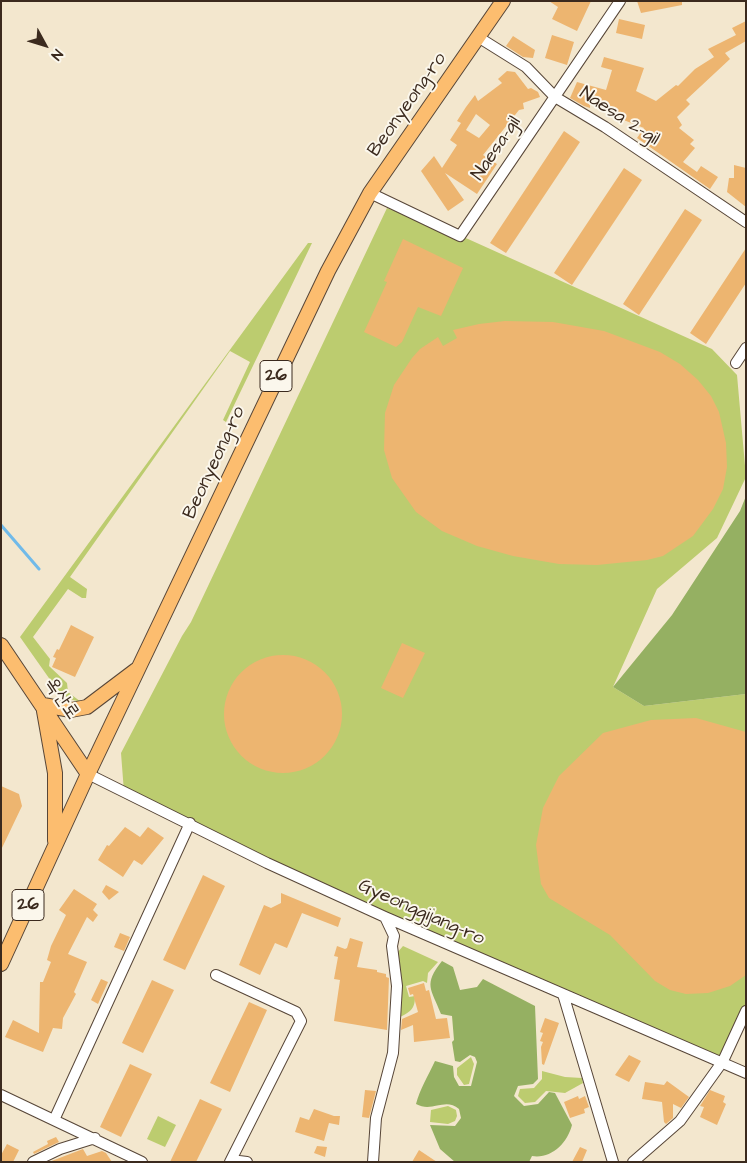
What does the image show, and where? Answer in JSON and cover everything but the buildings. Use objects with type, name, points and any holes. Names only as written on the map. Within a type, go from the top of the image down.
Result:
[{"type":"main road","name":"Beonyeong-ro","points":[[1,964],[88,774],[288,353],[370,193],[503,1]]},
{"type":"main road","name":"옥산로","points":[[1,645],[88,774]]},
{"type":"main road","points":[[55,847],[55,772],[43,706],[71,710],[87,707],[139,668]]},
{"type":"street","name":"Naesa-gil","points":[[370,193],[460,236],[620,1]]},
{"type":"street","name":"Naesa 2-gil","points":[[478,37],[526,68],[554,97],[605,126],[746,222]]},
{"type":"street","points":[[736,363],[746,348]]},
{"type":"street","name":"Gyeonggijang-ro","points":[[88,774],[190,823],[267,863],[385,917],[723,1061],[746,1073]]},
{"type":"street","points":[[54,1120],[190,823]]},
{"type":"street","points":[[373,1162],[376,1118],[393,1053],[397,986],[392,946],[394,936],[385,917]]},
{"type":"street","points":[[216,975],[296,1012],[301,1021],[230,1161],[247,1162]]},
{"type":"street","points":[[563,994],[613,1162]]},
{"type":"street","points":[[633,1162],[680,1121],[723,1061],[746,1011]]},
{"type":"street","points":[[1,1095],[95,1138],[142,1162]]},
{"type":"street","points":[[33,1162],[60,1149],[95,1138]]},
{"type":"green space","points":[[387,208],[468,239],[712,349],[737,375],[746,477],[717,538],[657,589],[613,687],[644,706],[746,694],[746,1011],[723,1061],[385,917],[124,792],[121,753],[191,622]]},
{"type":"green space","points":[[308,243],[312,243],[226,422],[223,420],[250,362],[230,351],[70,577],[87,589],[86,598],[82,598],[68,589],[33,637],[50,659],[49,666],[67,683],[68,692],[81,702],[65,698],[20,637]]},
{"type":"green space","points":[[746,496],[746,694],[644,706],[613,687],[672,615],[740,511]]},
{"type":"green space","points":[[403,946],[438,962],[428,973],[427,983],[423,981],[406,986],[409,997],[415,996],[413,1008],[398,1018],[402,986],[397,953]]},
{"type":"green space","points":[[442,961],[453,967],[460,990],[477,987],[483,979],[535,1006],[538,1079],[533,1084],[518,1086],[514,1096],[524,1106],[538,1104],[549,1092],[555,1093],[572,1125],[562,1144],[552,1153],[532,1156],[529,1162],[455,1162],[440,1149],[430,1125],[455,1126],[461,1118],[459,1109],[449,1104],[428,1107],[416,1104],[422,1088],[435,1061],[453,1066],[454,1077],[459,1086],[471,1086],[477,1062],[475,1057],[470,1055],[460,1062],[455,1061],[452,1042],[454,1040],[452,1016],[441,1014],[431,987],[432,976]]},
{"type":"green space","points":[[471,1057],[474,1064],[469,1084],[464,1085],[457,1075],[457,1068]]},
{"type":"green space","points":[[542,1071],[565,1077],[582,1078],[583,1083],[565,1093],[546,1091],[535,1102],[525,1103],[518,1096],[520,1089],[534,1088],[542,1079]]},
{"type":"green space","points":[[448,1106],[456,1110],[457,1116],[455,1121],[448,1124],[430,1122],[431,1110]]},
{"type":"green space","points":[[158,1116],[176,1125],[165,1147],[147,1139]]},
{"type":"waterway","points":[[1,525],[39,569]]}]
